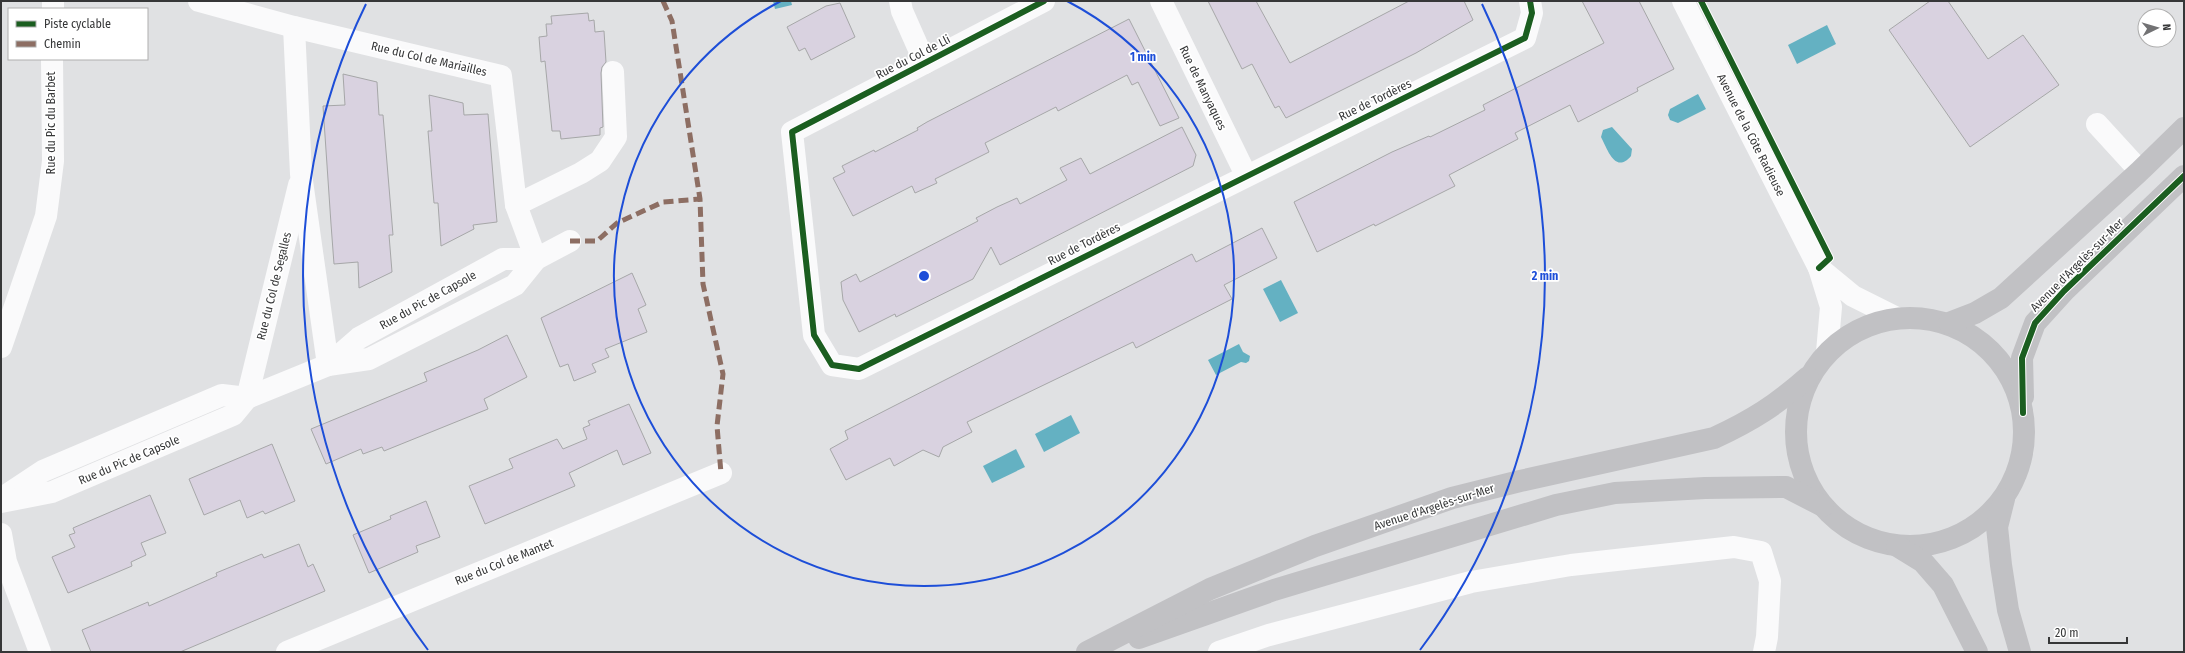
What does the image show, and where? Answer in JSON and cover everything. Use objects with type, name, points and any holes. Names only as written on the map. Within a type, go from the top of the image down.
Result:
[{"type":"main road","name":"Avenue d'Argelès-sur-Mer","points":[[1949,323],[1975,313],[2002,298],[2140,171],[2184,128]]},
{"type":"main road","name":"Avenue d'Argelès-sur-Mer","points":[[2005,496],[2019,463],[2024,442],[2022,358],[2035,323],[2064,291],[2184,176]]},
{"type":"main road","points":[[1822,506],[1804,477],[1795,444],[1797,410],[1808,377],[1827,352],[1847,335],[1870,324],[1895,317],[1922,317],[1949,323],[1976,338],[1998,358],[2014,384],[2023,412]]},
{"type":"main road","name":"Avenue d'Argelès-sur-Mer","points":[[1087,652],[1210,589],[1315,546],[1452,498],[1520,480],[1714,438],[1744,424],[1778,404],[1808,377]]},
{"type":"main road","points":[[1101,652],[1274,590],[1556,505],[1615,493],[1705,488],[1786,487],[1822,506],[1844,526],[1869,539],[1897,546],[1922,546],[1952,538],[1969,530],[1989,515],[2005,496]]},
{"type":"main road","points":[[2005,496],[1997,526],[2008,610],[2020,652]]},
{"type":"main road","points":[[1897,546],[1923,562],[1943,586],[1977,652]]},
{"type":"street","name":"Rue du Col de Mariailles","points":[[198,1],[294,27],[501,76],[516,205],[536,259]]},
{"type":"street","points":[[900,1],[902,12],[925,63]]},
{"type":"street","name":"Rue du Col de Lli","points":[[792,132],[1044,1]]},
{"type":"street","name":"Rue de Manyaques","points":[[1161,1],[1246,176]]},
{"type":"street","name":"Rue de Tordères","points":[[792,132],[814,335],[832,365],[859,369],[1525,38],[1532,13],[1530,1]]},
{"type":"street","name":"Avenue de la Côte Radieuse","points":[[1683,1],[1819,268],[1831,307],[1827,352]]},
{"type":"street","name":"Rue du Col de Segalles","points":[[294,27],[301,174],[328,365]]},
{"type":"street","name":"Rue du Pic du Barbet","points":[[1,347],[46,216],[53,161],[52,60]]},
{"type":"street","points":[[516,205],[581,173],[600,161],[616,137],[613,72]]},
{"type":"street","points":[[2097,124],[2140,171]]},
{"type":"street","name":"Rue du Col de Segalles","points":[[247,398],[301,174]]},
{"type":"street","name":"Rue du Pic de Capsole","points":[[1,500],[52,492],[233,415],[247,398],[328,365],[369,359],[515,285],[536,259],[570,241]]},
{"type":"street","name":"Rue du Pic de Capsole","points":[[328,365],[358,338],[503,259],[536,259]]},
{"type":"street","name":"Avenue de la Côte Radieuse","points":[[1819,268],[1853,296],[1895,317]]},
{"type":"street","name":"Rue du Col de Mantet","points":[[287,652],[721,472]]},
{"type":"street","points":[[1,534],[6,562],[40,652]]},
{"type":"street","points":[[1219,652],[1269,635],[1471,582],[1571,565],[1734,547],[1761,552],[1770,581],[1767,637],[1764,652]]},
{"type":"water","points":[[773,1],[791,1],[792,5],[775,9]]},
{"type":"water","points":[[1827,25],[1836,44],[1797,64],[1788,45]]},
{"type":"water","points":[[1698,94],[1706,109],[1678,123],[1670,120],[1668,115],[1670,109]]},
{"type":"water","points":[[1612,127],[1632,149],[1631,156],[1620,163],[1612,158],[1601,137],[1603,130]]},
{"type":"water","points":[[1281,280],[1298,313],[1280,322],[1263,289]]},
{"type":"water","points":[[1239,344],[1243,352],[1250,356],[1249,361],[1246,363],[1241,362],[1216,375],[1208,360]]},
{"type":"water","points":[[1071,415],[1080,433],[1044,452],[1035,434]]},
{"type":"water","points":[[1016,449],[1025,467],[992,483],[983,466]]},
{"type":"building","points":[[1208,1],[1256,1],[1290,63],[1409,1],[1464,1],[1473,20],[1416,53],[1286,118],[1279,106],[1275,108],[1252,64],[1242,69]]},
{"type":"building","points":[[1582,1],[1639,1],[1674,69],[1637,88],[1638,91],[1578,122],[1570,105],[1515,133],[1518,139],[1449,175],[1455,186],[1375,226],[1374,224],[1317,252],[1294,202],[1392,152],[1429,136],[1430,137],[1485,110],[1483,105],[1604,43]]},
{"type":"building","points":[[1930,1],[1948,1],[1988,59],[2023,35],[2059,85],[1970,147],[1889,30]]},
{"type":"building","points":[[840,3],[855,37],[811,60],[805,48],[799,51],[787,27],[826,6]]},
{"type":"building","points":[[588,13],[589,21],[594,20],[595,32],[604,31],[606,62],[602,67],[601,73],[603,127],[600,128],[600,135],[561,139],[560,131],[552,131],[545,61],[541,62],[539,37],[547,36],[546,24],[552,24],[551,16]]},
{"type":"building","points":[[1129,19],[1179,118],[1160,126],[1138,82],[1132,85],[1127,75],[1058,111],[1056,107],[985,143],[989,152],[935,179],[937,183],[915,193],[912,186],[853,216],[833,178],[845,172],[842,166],[874,150],[875,152],[918,130],[917,128],[927,122]]},
{"type":"building","points":[[343,74],[377,82],[379,115],[383,115],[393,235],[389,235],[392,272],[359,288],[358,262],[334,264],[331,224],[323,106],[345,105]]},
{"type":"building","points":[[429,95],[463,103],[464,115],[488,114],[497,222],[473,225],[474,229],[441,246],[438,203],[434,203],[428,131],[432,131]]},
{"type":"building","points":[[1182,127],[1196,155],[1193,166],[1000,265],[991,247],[973,279],[896,317],[895,314],[859,332],[843,300],[841,282],[856,274],[860,282],[978,221],[976,218],[997,207],[1017,198],[1020,204],[1067,180],[1060,168],[1081,158],[1090,174]]},
{"type":"building","points":[[1262,228],[1277,258],[1224,285],[1232,299],[1136,348],[1133,342],[967,422],[972,432],[943,447],[939,457],[923,450],[894,466],[890,458],[846,480],[830,449],[848,439],[845,431],[1192,254],[1196,262]]},
{"type":"building","points":[[632,273],[646,305],[638,309],[647,332],[605,349],[609,357],[592,364],[596,372],[574,381],[568,364],[560,367],[541,318]]},
{"type":"building","points":[[507,335],[527,377],[484,399],[488,409],[384,451],[382,447],[363,454],[361,449],[326,464],[311,429],[427,381],[424,373],[478,350]]},
{"type":"building","points":[[629,404],[651,453],[623,465],[617,450],[569,473],[575,486],[485,524],[469,486],[513,468],[509,459],[557,439],[563,449],[587,439],[583,428],[590,425],[588,421]]},
{"type":"building","points":[[272,444],[295,501],[265,514],[263,511],[247,518],[240,500],[204,515],[189,479]]},
{"type":"building","points":[[150,495],[166,533],[141,543],[146,555],[131,562],[132,566],[68,593],[52,557],[75,547],[69,535],[75,533],[73,528]]},
{"type":"building","points":[[426,501],[440,537],[416,546],[418,552],[369,573],[353,535],[391,519],[390,516]]},
{"type":"building","points":[[299,544],[308,567],[313,564],[325,591],[180,652],[91,652],[82,630],[148,602],[149,606],[217,576],[216,573],[262,554],[264,558]]},
{"type":"marked path","points":[[663,1],[672,21],[700,199],[703,284],[723,374],[717,426],[721,473]]},
{"type":"marked path","points":[[570,241],[597,241],[617,223],[663,202],[700,199]]},
{"type":"cycle path","points":[[1044,1],[792,132],[814,335],[832,365],[859,369],[1525,38],[1532,13],[1530,1]]},
{"type":"cycle path","points":[[1701,1],[1830,258],[1819,268]]},
{"type":"cycle path","points":[[2023,413],[2022,358],[2035,323],[2064,291],[2184,176]]}]
